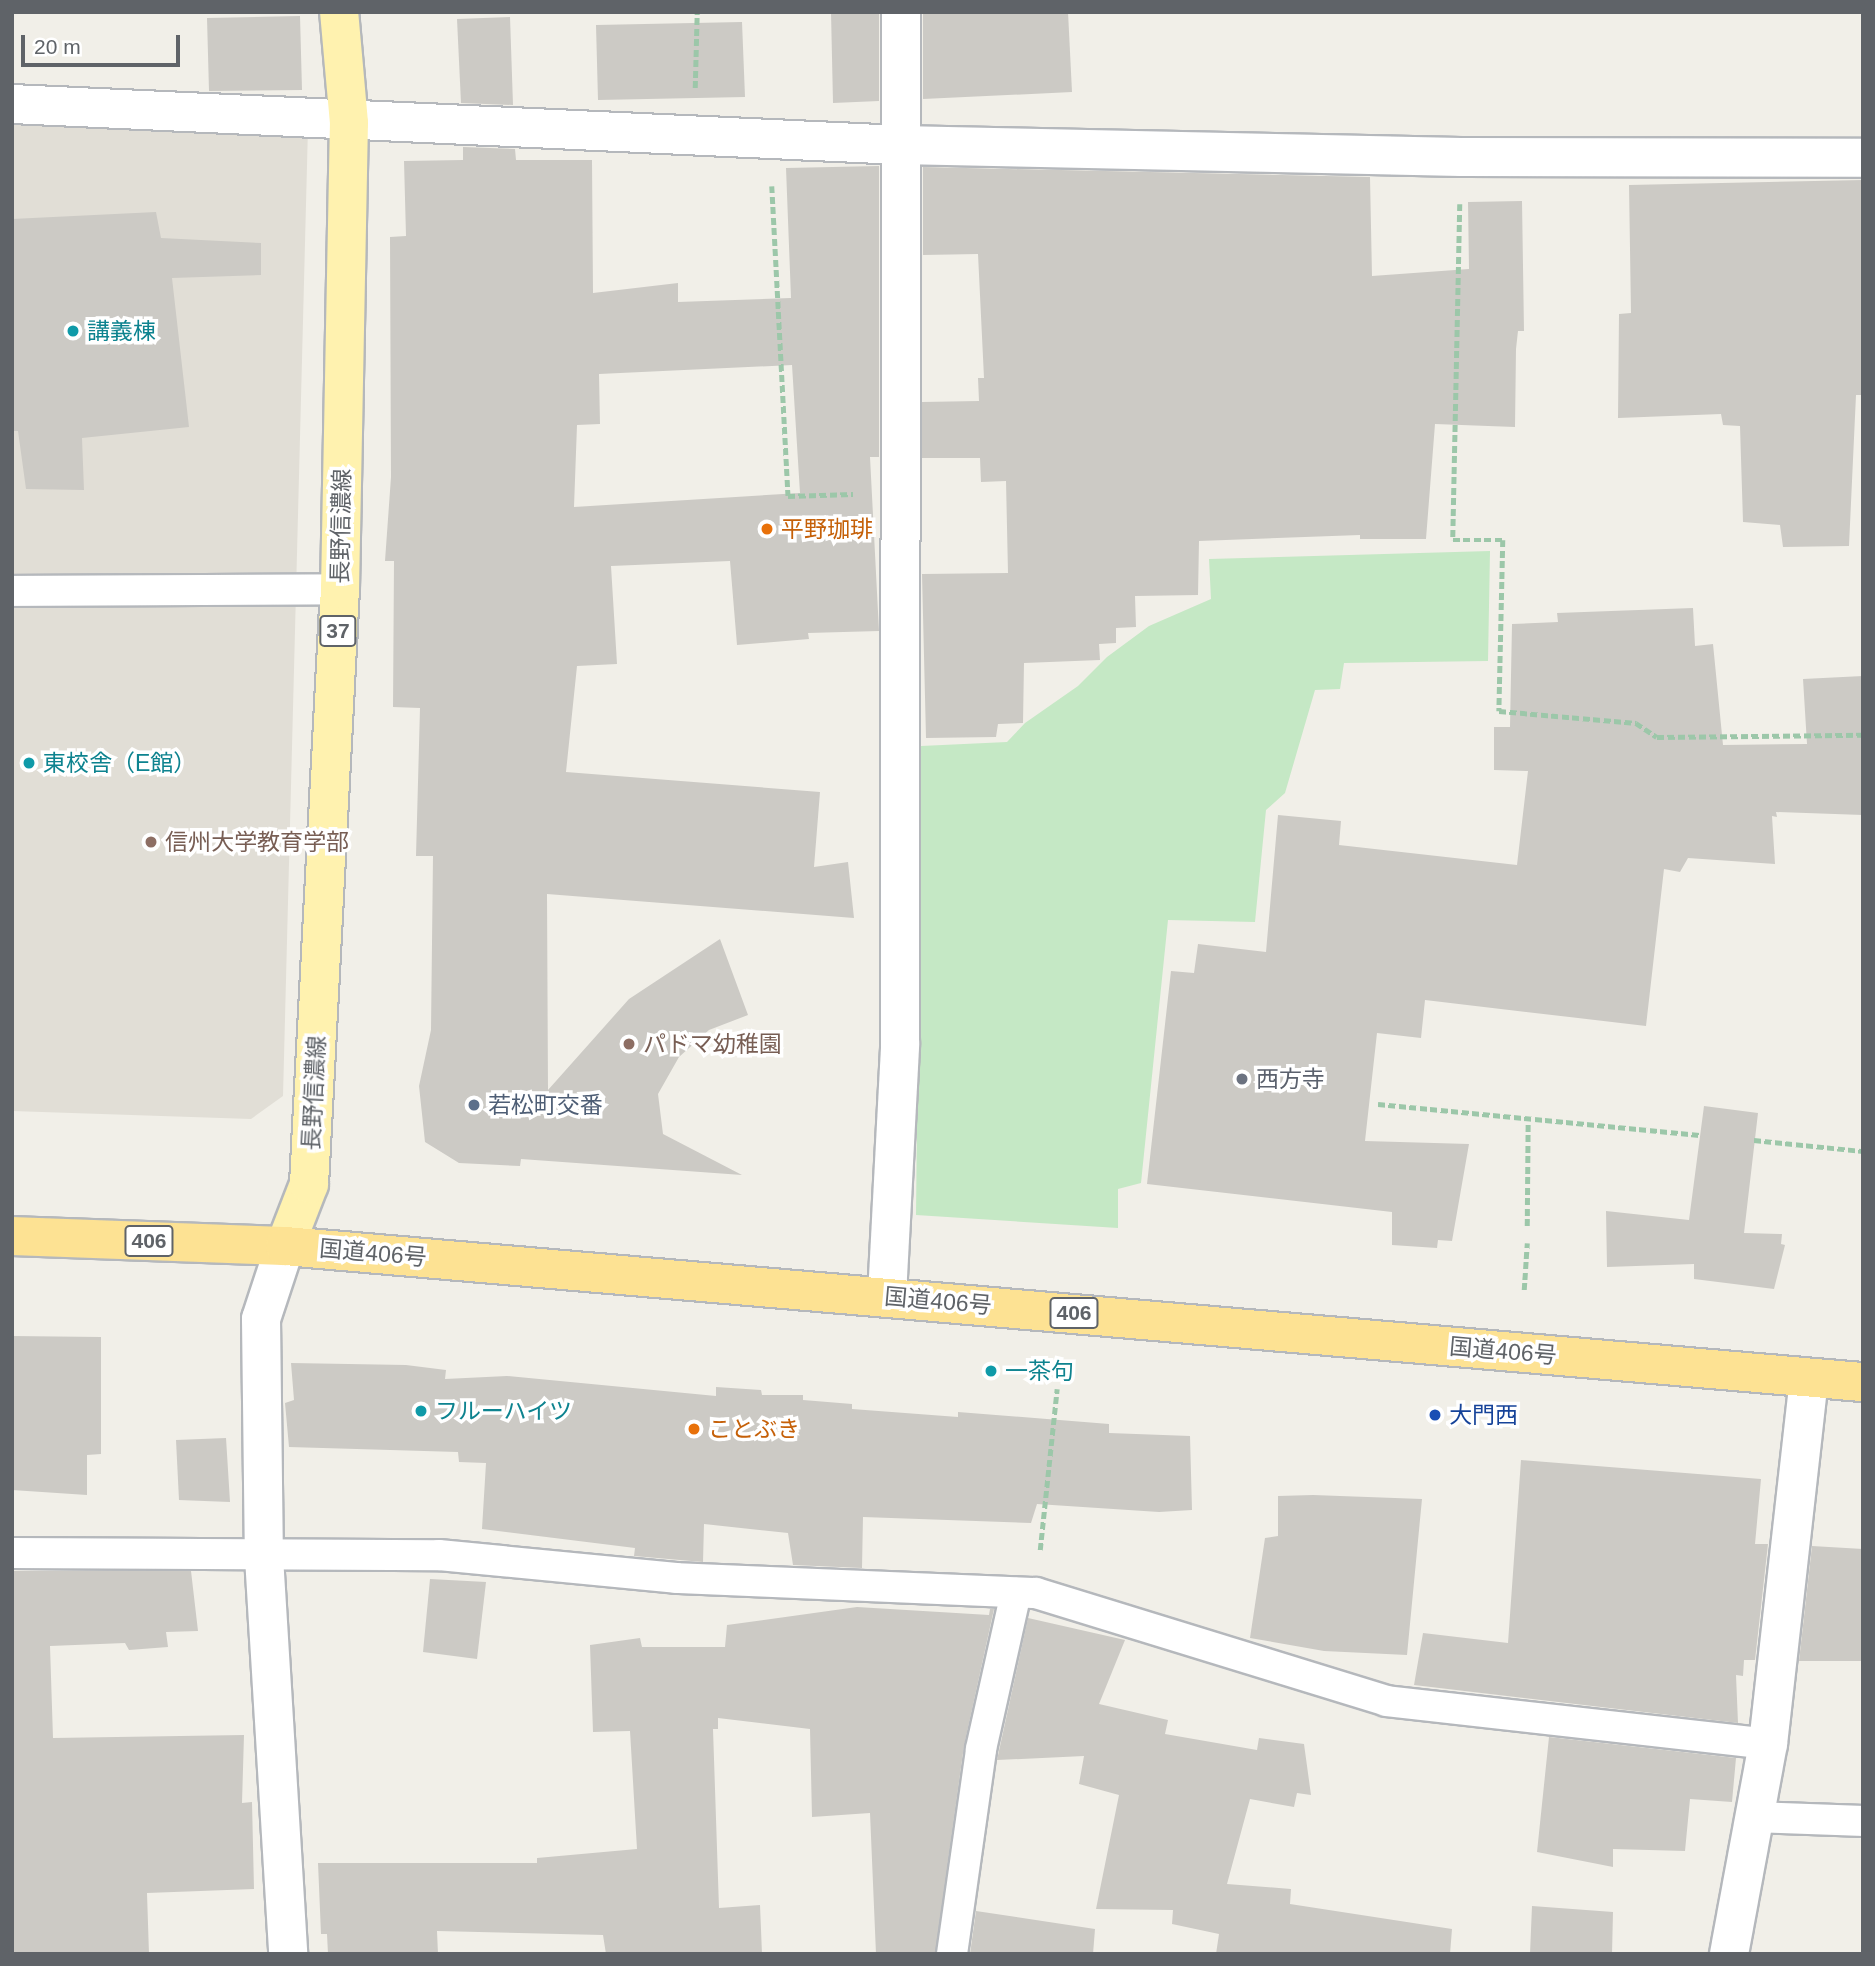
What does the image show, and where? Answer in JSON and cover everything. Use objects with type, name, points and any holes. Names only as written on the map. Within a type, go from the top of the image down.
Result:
[{"type":"highway","name":"国道406号","points":[[12,1236],[285,1246],[1863,1382]]},
{"type":"main road","name":"長野信濃線","points":[[285,1246],[309,1184],[340,589],[349,122],[339,12]]},
{"type":"street","points":[[887,1296],[900,1044],[901,12]]},
{"type":"street","points":[[12,104],[349,122],[770,136],[900,145],[1461,158],[1863,158]]},
{"type":"street","points":[[285,1246],[261,1319],[264,1557],[288,1954]]},
{"type":"street","points":[[1729,1954],[1768,1744],[1809,1378]]},
{"type":"lane","points":[[12,591],[340,589]]},
{"type":"lane","points":[[12,1553],[264,1557],[439,1555],[676,1578],[1026,1593],[1386,1701],[1768,1744]]},
{"type":"lane","points":[[952,1954],[981,1749],[1026,1593]]},
{"type":"lane","points":[[1754,1816],[1863,1821]]},
{"type":"path","points":[[693,134],[697,12]]},
{"type":"path","points":[[770,136],[788,496],[900,492]]},
{"type":"path","points":[[1461,158],[1453,540],[1503,540],[1499,711],[1636,723],[1657,737],[1863,734]]},
{"type":"path","points":[[1378,1104],[1700,1135]]},
{"type":"path","points":[[1527,1226],[1528,1119]]},
{"type":"path","points":[[1754,1140],[1863,1151]]},
{"type":"path","points":[[1524,1290],[1527,1243]]},
{"type":"path","points":[[1026,1593],[1057,1389]]},
{"type":"shaded area","name":"信州大学教育学部","points":[[12,119],[308,127],[283,1096],[251,1119],[12,1111]]},
{"type":"green space","points":[[1490,551],[1488,661],[1344,663],[1340,689],[1315,690],[1285,793],[1266,810],[1255,922],[1168,920],[1141,1183],[1118,1189],[1118,1228],[916,1215],[921,746],[1007,742],[1025,723],[1078,686],[1107,657],[1149,626],[1211,599],[1209,559]]},
{"type":"building","points":[[831,12],[879,12],[879,101],[833,103]]},
{"type":"building","points":[[923,12],[1068,12],[1072,92],[923,99]]},
{"type":"building","points":[[300,16],[302,90],[209,91],[207,18]]},
{"type":"building","points":[[510,17],[513,105],[461,103],[457,19]]},
{"type":"building","points":[[742,22],[745,97],[598,100],[596,25]]},
{"type":"building","points":[[463,147],[515,149],[516,160],[592,160],[593,293],[678,283],[678,302],[791,298],[786,168],[879,166],[879,457],[870,457],[879,631],[808,633],[809,639],[737,645],[730,561],[611,566],[617,664],[577,666],[566,772],[820,792],[814,867],[848,862],[854,918],[547,894],[548,1090],[629,999],[720,939],[748,1015],[709,1030],[679,1057],[658,1094],[663,1134],[742,1175],[521,1159],[520,1166],[459,1163],[425,1142],[419,1086],[431,1030],[433,856],[416,856],[420,708],[393,707],[394,561],[385,561],[391,477],[390,237],[406,236],[404,161],[463,160]],"holes":[[[792,365],[800,493],[574,507],[577,425],[600,424],[599,374]]]},
{"type":"building","points":[[923,167],[1370,177],[1372,276],[1469,269],[1468,202],[1522,201],[1524,331],[1518,331],[1516,349],[1515,427],[1435,424],[1426,539],[1360,539],[1360,535],[1199,541],[1198,595],[1135,596],[1136,627],[1116,628],[1116,643],[1099,644],[1100,660],[1024,663],[1023,723],[998,724],[996,737],[926,738],[922,574],[1008,573],[1006,481],[981,482],[980,458],[922,458],[922,402],[979,401],[978,378],[984,378],[978,254],[923,255]]},
{"type":"building","points":[[1863,180],[1863,395],[1856,395],[1849,546],[1783,547],[1780,525],[1743,522],[1740,426],[1723,425],[1721,414],[1618,418],[1619,314],[1631,313],[1629,185]]},
{"type":"building","name":"講義棟","points":[[156,212],[161,238],[261,243],[261,275],[172,278],[189,427],[82,438],[84,490],[26,489],[18,431],[12,431],[12,219]]},
{"type":"building","points":[[1693,608],[1695,646],[1713,644],[1723,745],[1807,744],[1803,679],[1863,676],[1863,815],[1776,812],[1777,817],[1772,816],[1775,864],[1688,858],[1680,872],[1664,869],[1646,1026],[1425,1000],[1421,1038],[1377,1033],[1365,1141],[1469,1144],[1452,1241],[1438,1240],[1437,1248],[1392,1245],[1392,1212],[1147,1184],[1171,971],[1194,973],[1198,944],[1266,952],[1278,815],[1341,821],[1339,845],[1517,865],[1528,771],[1494,770],[1494,727],[1510,727],[1512,624],[1558,622],[1557,613]]},
{"type":"building","points":[[1704,1106],[1758,1113],[1744,1233],[1782,1234],[1781,1244],[1785,1245],[1774,1289],[1694,1279],[1694,1264],[1607,1267],[1606,1211],[1689,1220]]},
{"type":"building","points":[[12,1336],[101,1337],[101,1454],[87,1455],[87,1495],[12,1490]]},
{"type":"building","points":[[291,1363],[406,1365],[446,1370],[445,1379],[507,1376],[716,1396],[716,1387],[761,1390],[762,1395],[803,1395],[803,1400],[852,1404],[852,1409],[958,1417],[958,1412],[1109,1424],[1109,1433],[1190,1436],[1192,1510],[1159,1512],[1037,1504],[1031,1523],[863,1517],[862,1568],[793,1565],[788,1533],[704,1524],[703,1562],[634,1556],[635,1548],[482,1529],[486,1463],[459,1462],[458,1452],[289,1447],[285,1403],[294,1400]]},
{"type":"building","points":[[226,1438],[230,1502],[179,1500],[176,1440]]},
{"type":"building","points":[[1521,1460],[1761,1479],[1755,1544],[1768,1544],[1755,1660],[1744,1660],[1743,1676],[1736,1675],[1738,1723],[1414,1685],[1423,1633],[1508,1643]]},
{"type":"building","points":[[1278,1496],[1422,1499],[1407,1655],[1324,1651],[1250,1638],[1265,1538],[1278,1536]]},
{"type":"building","points":[[1812,1546],[1863,1549],[1863,1661],[1799,1661]]},
{"type":"building","points":[[12,1571],[191,1571],[198,1631],[166,1632],[168,1647],[129,1650],[125,1643],[50,1646],[53,1738],[244,1735],[242,1803],[252,1802],[254,1889],[147,1893],[149,1954],[12,1954]]},
{"type":"building","points":[[430,1579],[486,1582],[477,1659],[423,1652]]},
{"type":"building","points":[[857,1607],[989,1615],[990,1609],[994,1609],[964,1746],[935,1954],[876,1954],[870,1813],[812,1817],[810,1729],[718,1718],[718,1729],[713,1729],[719,1908],[760,1905],[762,1954],[606,1954],[603,1935],[437,1931],[438,1954],[328,1954],[327,1934],[321,1934],[318,1863],[537,1863],[537,1858],[637,1849],[630,1731],[593,1732],[590,1645],[640,1638],[642,1647],[725,1647],[727,1625]]},
{"type":"building","points":[[1028,1618],[1125,1640],[1099,1704],[1168,1720],[1165,1734],[1257,1750],[1259,1738],[1304,1744],[1311,1795],[1297,1793],[1294,1807],[1250,1799],[1227,1884],[1291,1889],[1290,1904],[1452,1929],[1450,1954],[1216,1954],[1219,1934],[1172,1924],[1173,1910],[1096,1909],[1119,1795],[1079,1784],[1084,1756],[997,1760]]},
{"type":"building","points":[[1549,1737],[1736,1758],[1732,1802],[1690,1799],[1685,1851],[1613,1849],[1613,1867],[1537,1852]]},
{"type":"building","points":[[1532,1906],[1613,1912],[1612,1954],[1530,1954]]},
{"type":"building","points":[[976,1911],[1095,1929],[1093,1954],[970,1954]]},
{"type":"place","name":"講義棟","points":[[73,331]]},
{"type":"place","name":"平野珈琲","points":[[767,529]]},
{"type":"place","name":"東校舎（E館）","points":[[29,763]]},
{"type":"place","name":"信州大学教育学部","points":[[151,842]]},
{"type":"place","name":"パドマ幼稚園","points":[[629,1044]]},
{"type":"place","name":"西方寺","points":[[1242,1079]]},
{"type":"place","name":"若松町交番","points":[[474,1105]]},
{"type":"place","name":"一茶句","points":[[991,1371]]},
{"type":"place","name":"フルーハイツ","points":[[421,1411]]},
{"type":"place","name":"大門西","points":[[1435,1415]]},
{"type":"place","name":"ことぶき","points":[[694,1429]]}]
